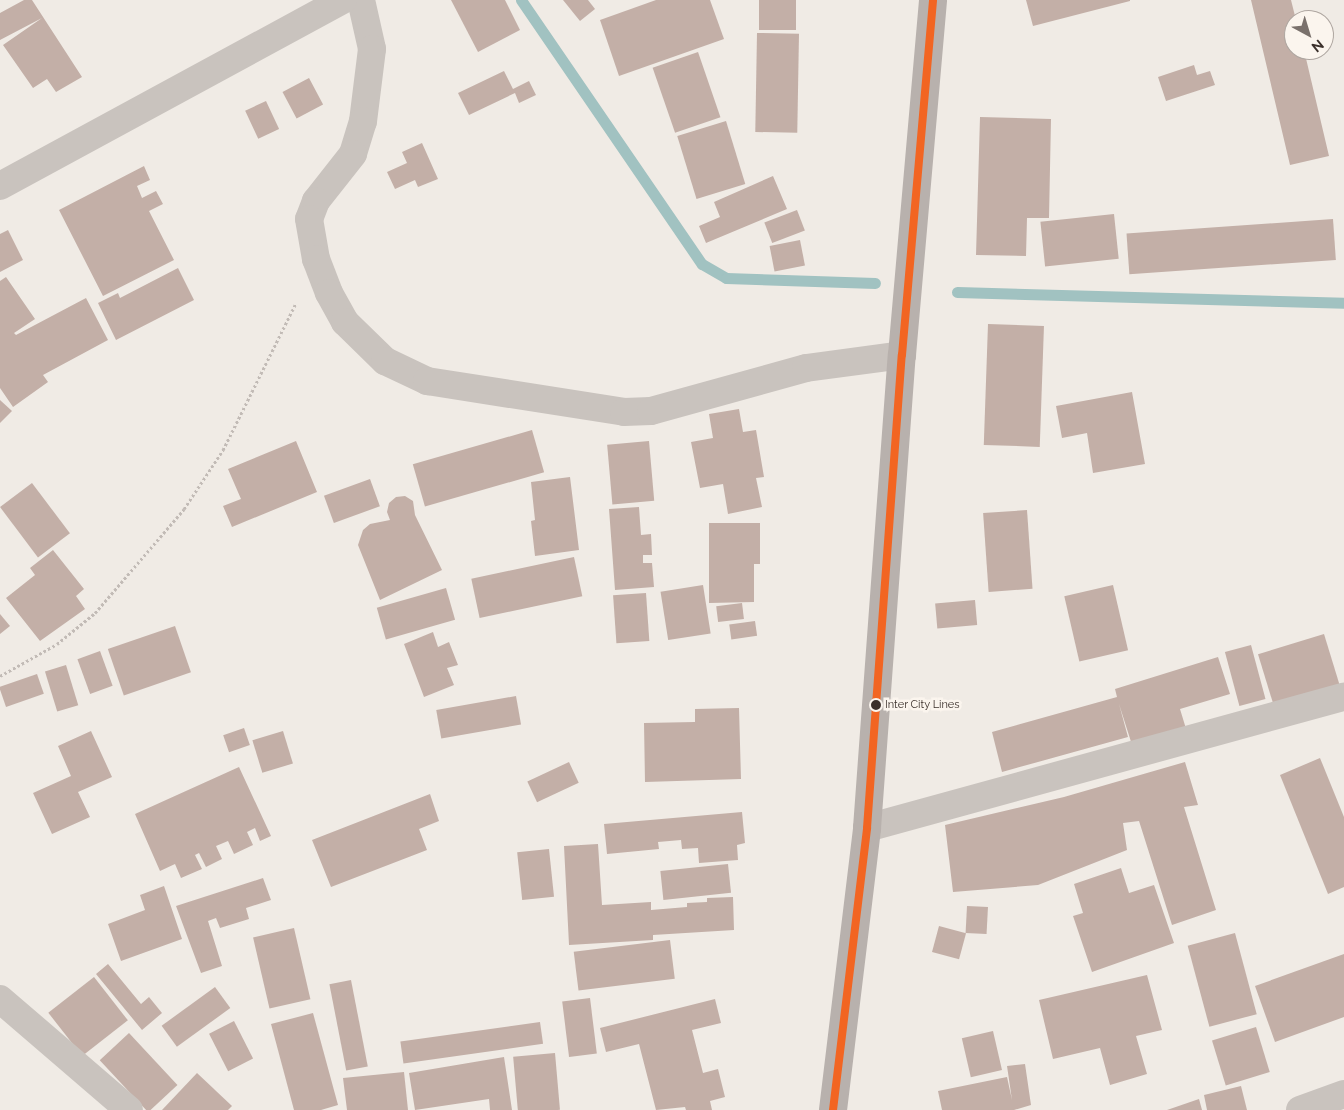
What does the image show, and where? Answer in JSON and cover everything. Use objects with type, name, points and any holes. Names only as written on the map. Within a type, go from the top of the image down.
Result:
[{"type":"main road","points":[[833,1110],[867,828],[902,355],[933,0]]},
{"type":"street","points":[[0,186],[343,0]]},
{"type":"street","points":[[361,0],[372,49],[363,121],[353,154],[316,201],[309,218],[316,259],[345,322],[384,362],[427,381],[480,391],[624,412],[651,411],[806,368],[902,355]]},
{"type":"street","points":[[867,828],[1344,697]]},
{"type":"street","points":[[0,999],[129,1110]]},
{"type":"street","points":[[1300,1110],[1344,1094]]},
{"type":"path","points":[[0,676],[57,644],[95,613],[184,509],[223,450],[277,346],[316,259]]},
{"type":"building","points":[[24,0],[32,0],[82,77],[56,92],[47,79],[33,88],[3,45],[42,18],[0,40],[0,13]]},
{"type":"building","points":[[451,0],[505,0],[520,30],[478,52]]},
{"type":"building","points":[[563,0],[588,0],[595,9],[580,21]]},
{"type":"building","points":[[656,0],[710,0],[724,39],[619,76],[600,20]]},
{"type":"building","points":[[759,0],[796,0],[796,30],[759,30]]},
{"type":"building","points":[[1026,0],[1130,0],[1130,1],[1033,26]]},
{"type":"building","points":[[1251,0],[1291,0],[1294,10],[1284,10],[1284,60],[1306,60],[1329,156],[1290,165]]},
{"type":"building","points":[[757,33],[799,34],[797,133],[755,132]]},
{"type":"building","points":[[698,52],[720,117],[675,133],[653,68]]},
{"type":"building","points":[[1194,65],[1197,75],[1210,71],[1215,85],[1166,101],[1158,77]]},
{"type":"building","points":[[504,71],[513,89],[529,81],[536,95],[519,103],[515,93],[469,115],[458,93]]},
{"type":"building","points":[[309,78],[323,104],[297,119],[283,92]]},
{"type":"building","points":[[266,101],[279,129],[258,139],[245,111]]},
{"type":"building","points":[[980,117],[1051,119],[1049,218],[1027,218],[1026,256],[976,255]]},
{"type":"building","points":[[726,121],[745,184],[697,199],[677,136]]},
{"type":"building","points":[[422,143],[438,179],[418,187],[415,180],[395,189],[387,172],[407,163],[402,152]]},
{"type":"building","points":[[144,166],[150,180],[137,186],[142,198],[156,191],[163,204],[149,211],[174,260],[103,296],[59,210]]},
{"type":"building","points":[[773,176],[787,209],[706,243],[699,226],[720,217],[714,202]]},
{"type":"building","points":[[797,210],[805,231],[772,243],[764,223]]},
{"type":"building","points":[[1114,214],[1119,259],[1045,266],[1040,222]]},
{"type":"building","points":[[1333,219],[1336,260],[1129,274],[1127,233]]},
{"type":"building","points":[[8,230],[23,260],[0,272],[0,234]]},
{"type":"building","points":[[800,240],[805,266],[775,271],[770,246]]},
{"type":"building","points":[[178,268],[194,300],[116,340],[98,303],[118,293],[120,298]]},
{"type":"building","points":[[6,277],[35,319],[14,333],[16,335],[86,298],[108,340],[43,375],[48,382],[13,407],[0,388],[0,281]]},
{"type":"building","points":[[988,324],[1044,326],[1040,447],[984,445]]},
{"type":"building","points":[[1132,392],[1145,464],[1093,473],[1087,433],[1062,438],[1056,406]]},
{"type":"building","points":[[0,400],[12,411],[0,423]]},
{"type":"building","points":[[739,409],[743,432],[756,430],[764,477],[756,478],[762,507],[728,514],[723,484],[700,488],[691,442],[713,438],[709,414]]},
{"type":"building","points":[[532,430],[544,472],[425,506],[413,464]]},
{"type":"building","points":[[296,441],[317,492],[232,527],[223,506],[241,499],[228,469]]},
{"type":"building","points":[[649,441],[654,501],[612,504],[607,445]]},
{"type":"building","points":[[570,477],[579,550],[535,556],[531,521],[535,520],[531,482]]},
{"type":"building","points":[[370,479],[380,506],[334,523],[324,496]]},
{"type":"building","points":[[32,483],[70,533],[38,557],[0,507]]},
{"type":"building","points":[[405,496],[413,501],[415,515],[442,570],[380,600],[358,545],[363,530],[370,524],[390,520],[387,512],[389,503],[396,497]]},
{"type":"building","points":[[639,507],[641,535],[651,534],[652,555],[643,555],[643,563],[652,563],[654,587],[615,590],[609,509]]},
{"type":"building","points":[[1027,510],[1033,589],[989,592],[983,513]]},
{"type":"building","points":[[709,523],[760,523],[760,564],[754,564],[754,602],[709,603]]},
{"type":"building","points":[[53,550],[84,589],[76,596],[85,609],[40,641],[6,598],[35,575],[30,568]]},
{"type":"building","points":[[574,557],[582,596],[480,618],[471,579]]},
{"type":"building","points":[[703,585],[711,633],[668,640],[661,592]]},
{"type":"building","points":[[1113,585],[1128,650],[1079,662],[1064,596]]},
{"type":"building","points":[[446,588],[455,620],[386,640],[377,608]]},
{"type":"building","points":[[646,593],[649,641],[616,643],[613,595]]},
{"type":"building","points":[[975,600],[977,625],[937,628],[935,603]]},
{"type":"building","points":[[742,603],[744,619],[718,622],[716,606]]},
{"type":"building","points":[[0,614],[10,626],[0,634]]},
{"type":"building","points":[[755,621],[757,636],[731,639],[729,625]]},
{"type":"building","points":[[175,626],[191,672],[124,695],[108,649]]},
{"type":"building","points":[[433,632],[438,647],[449,642],[458,665],[447,668],[454,685],[424,697],[404,644]]},
{"type":"building","points":[[1324,634],[1340,687],[1274,707],[1258,654]]},
{"type":"building","points":[[1251,645],[1265,699],[1239,706],[1225,652]]},
{"type":"building","points":[[100,651],[113,686],[90,694],[77,659]]},
{"type":"building","points":[[1218,657],[1230,694],[1180,709],[1187,732],[1133,748],[1119,704],[1128,737],[1002,772],[992,732],[1117,697],[1115,689]]},
{"type":"building","points":[[66,665],[78,705],[57,712],[45,671]]},
{"type":"building","points":[[37,674],[44,694],[6,707],[0,687]]},
{"type":"building","points":[[516,696],[521,725],[441,739],[436,710]]},
{"type":"building","points":[[739,708],[741,779],[645,782],[644,723],[695,722],[695,709]]},
{"type":"building","points":[[244,728],[250,745],[229,752],[223,735]]},
{"type":"building","points":[[91,731],[112,777],[78,792],[90,817],[52,834],[33,793],[71,776],[58,746]]},
{"type":"building","points":[[283,731],[293,764],[262,773],[252,740]]},
{"type":"building","points":[[1320,758],[1344,817],[1344,887],[1328,894],[1280,775]]},
{"type":"building","points":[[569,762],[579,783],[537,802],[527,781]]},
{"type":"building","points":[[1185,762],[1198,805],[1184,807],[1216,910],[1172,925],[1139,821],[1123,823],[1127,850],[1038,885],[953,892],[945,825],[1064,797]]},
{"type":"building","points":[[239,767],[271,836],[260,841],[255,828],[247,832],[253,845],[234,854],[228,841],[216,846],[222,859],[206,867],[199,853],[195,855],[202,869],[181,878],[175,864],[160,871],[135,814]]},
{"type":"building","points":[[430,794],[439,821],[419,829],[427,850],[331,887],[312,840]]},
{"type":"building","points":[[742,812],[745,843],[737,845],[738,860],[699,863],[698,848],[682,849],[681,840],[658,842],[659,849],[607,854],[604,824]]},
{"type":"building","points":[[598,844],[602,905],[651,902],[651,910],[687,907],[687,903],[707,902],[707,898],[733,897],[734,930],[653,935],[653,940],[569,945],[564,846]]},
{"type":"building","points":[[549,849],[554,897],[522,900],[517,852]]},
{"type":"building","points":[[728,864],[731,893],[663,900],[660,871]]},
{"type":"building","points":[[1121,868],[1129,893],[1154,885],[1174,943],[1092,972],[1073,916],[1083,913],[1074,884]]},
{"type":"building","points":[[263,878],[271,900],[246,908],[249,919],[220,928],[216,918],[208,921],[222,966],[201,973],[176,906]]},
{"type":"building","points":[[164,886],[182,939],[121,961],[108,924],[145,910],[140,895]]},
{"type":"building","points":[[967,906],[988,907],[987,934],[966,933]]},
{"type":"building","points":[[939,926],[966,933],[959,959],[932,952]]},
{"type":"building","points":[[294,928],[310,999],[269,1009],[253,937]]},
{"type":"building","points":[[1235,933],[1257,1014],[1209,1027],[1188,946]]},
{"type":"building","points":[[670,940],[675,979],[578,991],[574,952]]},
{"type":"building","points":[[1344,954],[1344,1017],[1275,1042],[1255,986]]},
{"type":"building","points":[[108,964],[141,1004],[149,997],[162,1013],[142,1030],[96,974]]},
{"type":"building","points":[[1147,975],[1162,1030],[1136,1036],[1147,1074],[1110,1085],[1100,1048],[1053,1059],[1039,1000]]},
{"type":"building","points":[[94,977],[128,1020],[82,1056],[48,1013]]},
{"type":"building","points":[[351,980],[368,1066],[346,1071],[329,984]]},
{"type":"building","points":[[215,987],[230,1008],[177,1047],[162,1026]]},
{"type":"building","points":[[590,998],[597,1054],[569,1057],[562,1001]]},
{"type":"building","points":[[715,999],[721,1023],[692,1030],[703,1073],[718,1069],[725,1097],[710,1101],[712,1110],[686,1110],[685,1107],[656,1110],[639,1044],[606,1052],[600,1028]]},
{"type":"building","points":[[313,1013],[338,1105],[321,1110],[294,1110],[271,1024]]},
{"type":"building","points":[[234,1021],[253,1058],[228,1071],[209,1034]]},
{"type":"building","points":[[540,1022],[543,1044],[403,1063],[400,1042]]},
{"type":"building","points":[[1256,1027],[1270,1072],[1226,1085],[1212,1040]]},
{"type":"building","points":[[993,1031],[1002,1070],[971,1077],[962,1038]]},
{"type":"building","points":[[129,1033],[177,1085],[151,1110],[146,1110],[100,1060]]},
{"type":"building","points":[[555,1053],[560,1110],[518,1110],[513,1057]]},
{"type":"building","points":[[504,1057],[512,1110],[490,1110],[489,1099],[415,1110],[409,1073]]},
{"type":"building","points":[[1025,1064],[1031,1105],[1014,1110],[942,1110],[938,1091],[1007,1077],[1012,1100],[1007,1066]]},
{"type":"building","points":[[404,1072],[408,1110],[347,1110],[343,1078]]},
{"type":"building","points":[[197,1073],[232,1106],[228,1110],[162,1110]]},
{"type":"building","points":[[1241,1086],[1247,1110],[1207,1110],[1204,1095]]},
{"type":"building","points":[[1199,1099],[1202,1110],[1167,1110]]},
{"type":"waterway","points":[[521,0],[702,264],[726,278],[875,283]]},
{"type":"waterway","points":[[957,292],[1344,303]]},
{"type":"transit line","points":[[833,1110],[867,828],[902,355],[933,0]]},
{"type":"place","name":"Inter City Lines","points":[[876,705]]}]
